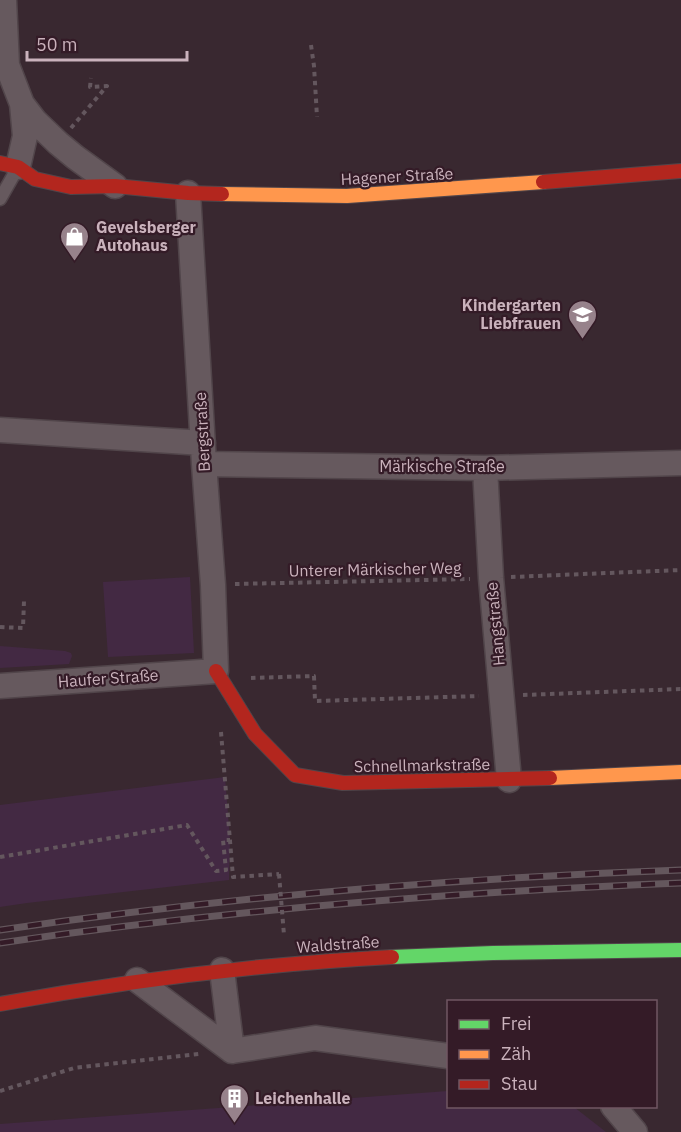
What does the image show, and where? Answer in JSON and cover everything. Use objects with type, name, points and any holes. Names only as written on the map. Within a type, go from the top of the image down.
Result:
[{"type":"street","points":[[4,0],[3,75],[35,121],[75,157],[115,186]]},
{"type":"street","points":[[18,164],[25,136],[22,104]]},
{"type":"street","name":"Hagener Straße","points":[[18,164],[35,179],[71,187],[115,186],[188,192],[347,196],[681,171]]},
{"type":"street","name":"Hagener Straße","points":[[74,172],[115,186]]},
{"type":"street","name":"Bergstraße","points":[[188,192],[213,585],[216,670]]},
{"type":"street","name":"Märkische Straße","points":[[0,430],[203,453],[484,468],[681,463]]},
{"type":"street","name":"Hangstraße","points":[[484,468],[491,578],[509,780]]},
{"type":"street","name":"Haufer Straße","points":[[0,686],[216,670]]},
{"type":"street","name":"Schnellmarkstraße","points":[[216,670],[255,734],[295,775],[343,783],[509,780],[681,772]]},
{"type":"street","name":"Waldstraße","points":[[0,1004],[137,980],[222,969],[305,962],[493,953],[681,950]]},
{"type":"street","points":[[222,969],[232,1051]]},
{"type":"street","points":[[137,980],[232,1051],[315,1038],[447,1056]]},
{"type":"street","points":[[615,1108],[635,1132]]},
{"type":"lane","points":[[0,199],[18,164]]},
{"type":"path","points":[[311,45],[317,117]]},
{"type":"path","points":[[87,111],[107,86],[90,87],[91,78]]},
{"type":"path","name":"Unterer Märkischer Weg","points":[[213,585],[491,578],[681,570]]},
{"type":"path","points":[[0,627],[23,628],[24,601]]},
{"type":"path","points":[[216,670],[242,679],[314,675],[315,701],[681,689]]},
{"type":"path","points":[[221,730],[233,877],[279,874],[284,935]]},
{"type":"path","points":[[0,857],[187,825],[216,871],[226,870],[223,840],[230,840]]},
{"type":"path","points":[[0,1090],[74,1068],[232,1051]]},
{"type":"shaded area","points":[[190,577],[194,653],[108,657],[103,582]]},
{"type":"shaded area","points":[[0,646],[65,651],[71,653],[72,656],[69,664],[0,668]]},
{"type":"shaded area","points":[[225,777],[230,840],[229,880],[0,907],[0,805]]},
{"type":"shaded area","points":[[447,1091],[447,1108],[575,1108],[606,1132],[0,1132],[0,1124]]},
{"type":"railway","points":[[0,930],[170,908],[340,891],[510,878],[681,870]]},
{"type":"railway","points":[[0,943],[170,921],[340,904],[681,883]]},
{"type":"traffic: fast","points":[[392,957],[681,950]]},
{"type":"traffic: slow","points":[[222,194],[347,196],[543,182]]},
{"type":"traffic: slow","points":[[550,778],[681,772]]},
{"type":"traffic: jam","points":[[0,163],[18,167],[35,179],[71,187],[115,186],[222,194]]},
{"type":"traffic: jam","points":[[543,182],[681,171]]},
{"type":"traffic: jam","points":[[216,671],[255,734],[295,775],[343,783],[550,778]]},
{"type":"traffic: jam","points":[[0,1004],[195,974],[392,957]]},
{"type":"place","name":"Gevelsberger Autohaus","points":[[75,262]]},
{"type":"place","name":"Kindergarten Liebfrauen","points":[[582,340]]},
{"type":"place","name":"Leichenhalle","points":[[234,1124]]}]
